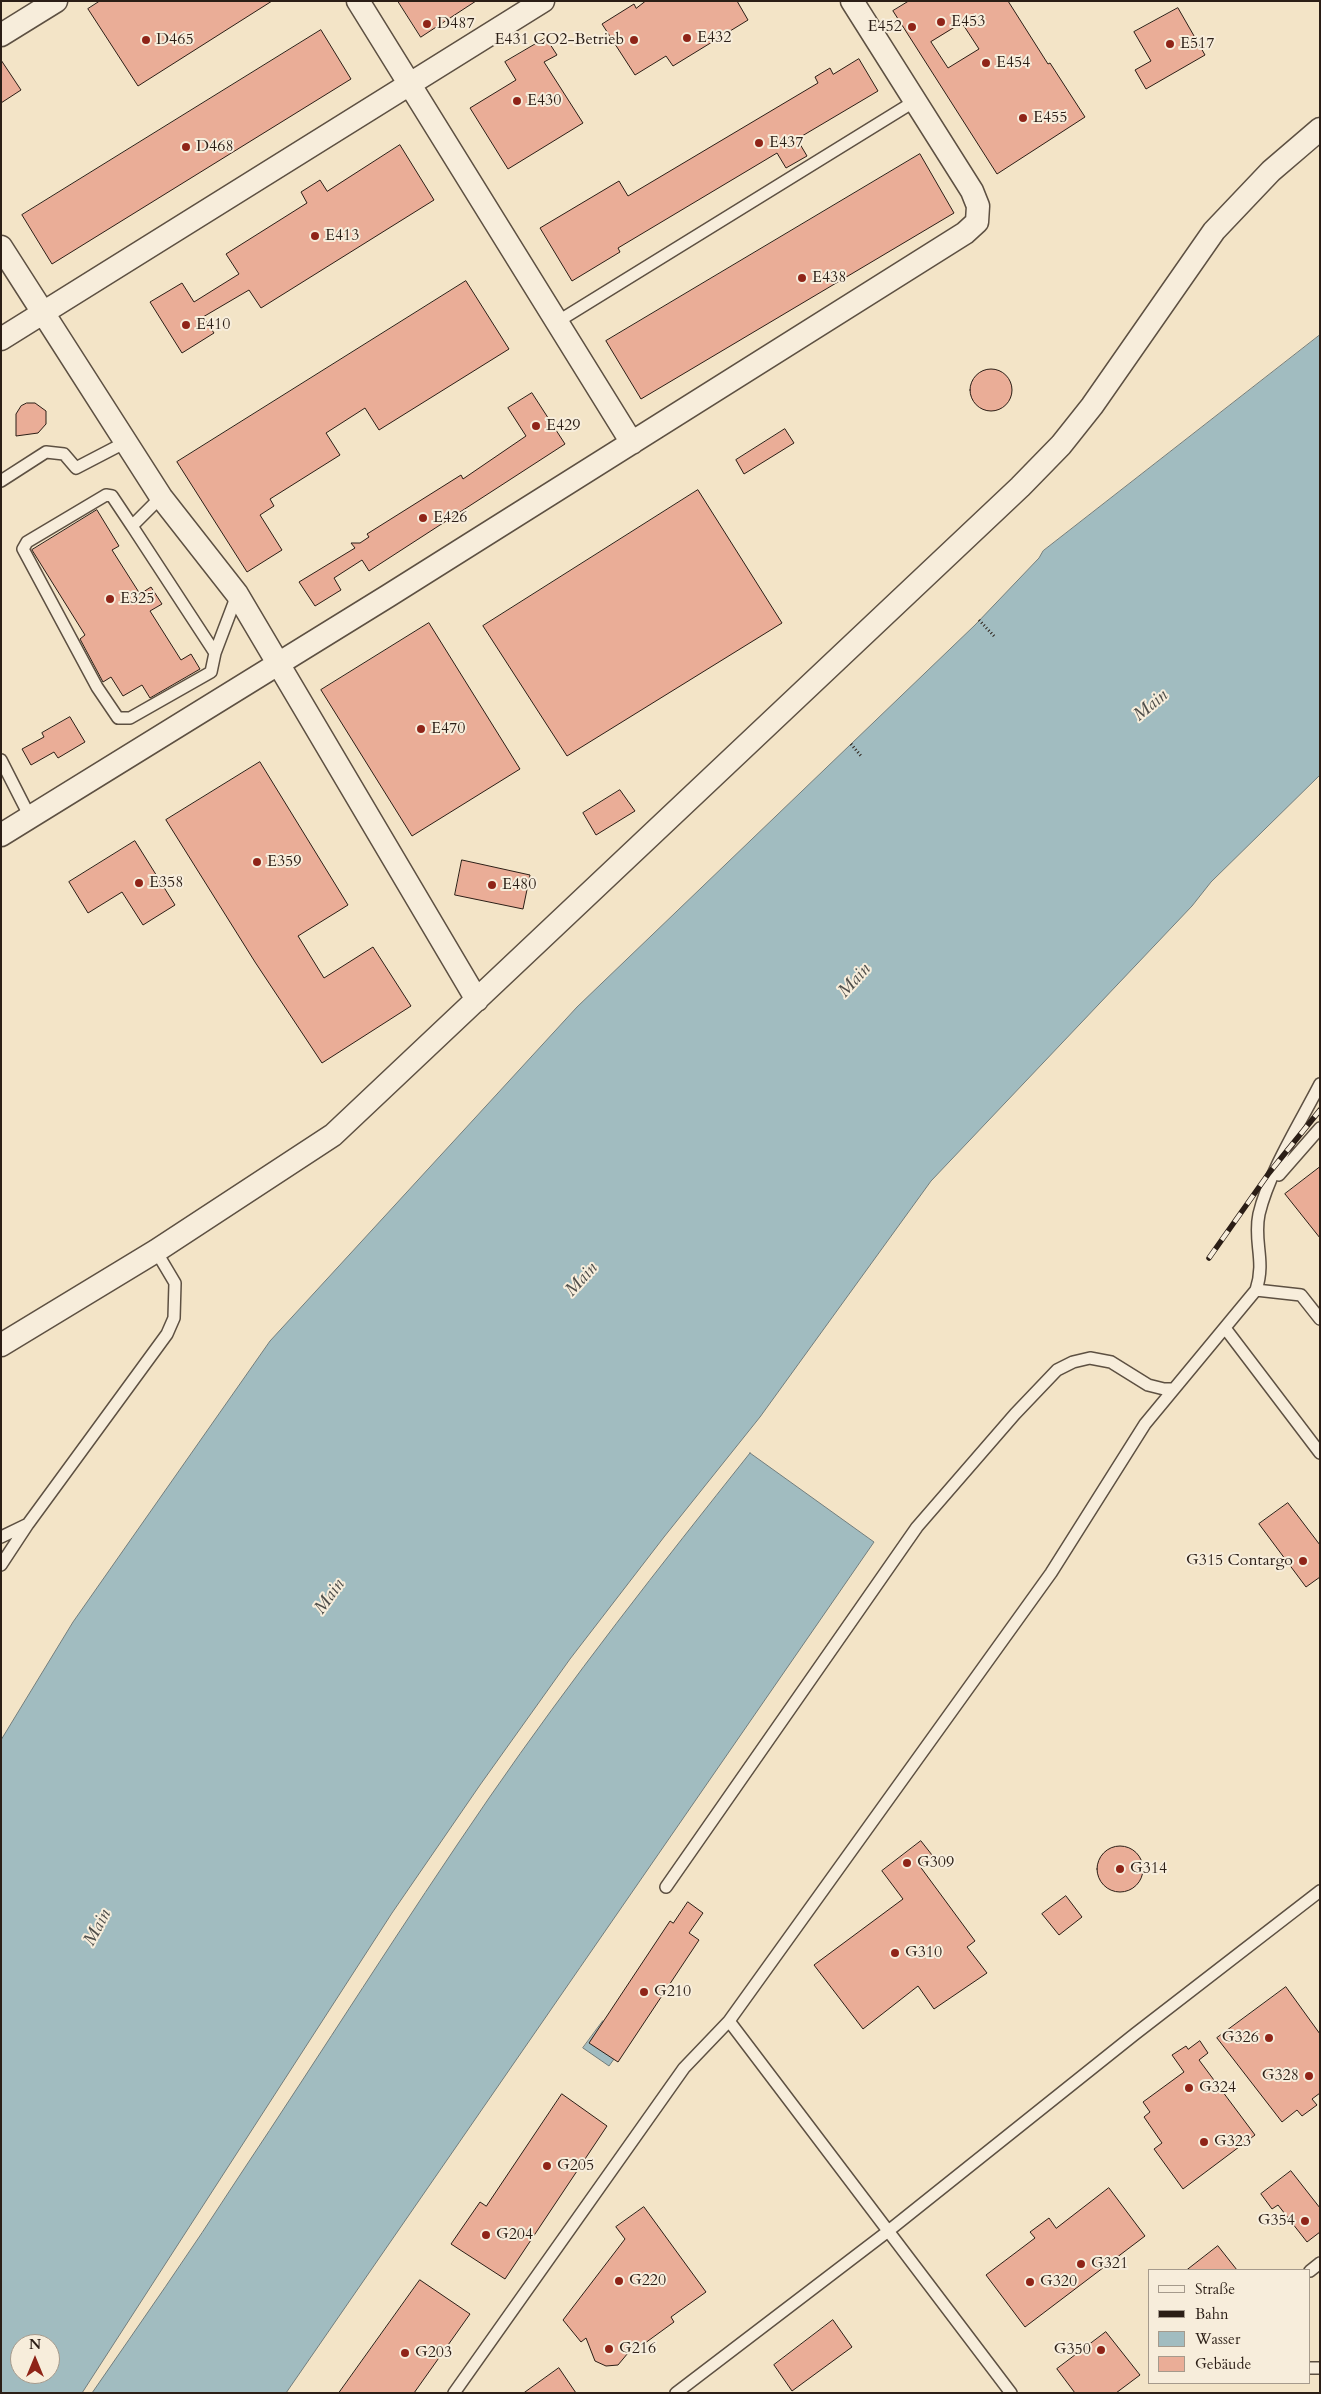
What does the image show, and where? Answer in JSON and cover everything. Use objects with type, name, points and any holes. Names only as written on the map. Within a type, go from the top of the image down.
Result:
[{"type":"street","points":[[1,35],[56,1]]},
{"type":"street","points":[[358,1],[632,442]]},
{"type":"street","points":[[1,339],[543,1]]},
{"type":"street","points":[[1,835],[280,664],[965,233],[977,222],[978,206],[972,192],[852,1]]},
{"type":"street","points":[[1,1345],[156,1251],[333,1135],[907,595],[1061,445],[1092,406],[1214,231],[1264,178],[1320,129]]},
{"type":"street","points":[[1,247],[161,497],[237,594],[477,1000]]},
{"type":"lane","points":[[557,322],[915,101]]},
{"type":"lane","points":[[1,480],[46,452],[64,454],[76,468],[126,442]]},
{"type":"lane","points":[[215,653],[112,496],[106,495],[26,542],[23,549],[97,687],[118,718],[130,718],[211,672],[215,653],[237,594]]},
{"type":"lane","points":[[132,526],[161,497]]},
{"type":"lane","points":[[1,760],[30,817]]},
{"type":"lane","points":[[454,2393],[684,2068],[729,2021],[1051,1573],[1145,1424],[1256,1290],[1261,1275],[1257,1227],[1268,1187],[1320,1084]]},
{"type":"lane","points":[[1268,1187],[1320,1128]]},
{"type":"lane","points":[[1,1565],[28,1524],[167,1334],[174,1318],[175,1283],[156,1251]]},
{"type":"lane","points":[[1256,1290],[1301,1295],[1320,1320]]},
{"type":"lane","points":[[1225,1328],[1320,1453]]},
{"type":"lane","points":[[666,1887],[917,1528],[1015,1414],[1057,1370],[1073,1362],[1090,1358],[1111,1362],[1148,1386],[1174,1389]]},
{"type":"lane","points":[[1,1537],[28,1524]]},
{"type":"lane","points":[[676,2393],[887,2232],[1135,2034],[1320,1891]]},
{"type":"lane","points":[[729,2021],[887,2232],[1011,2393]]},
{"type":"path","points":[[979,620],[994,636]]},
{"type":"path","points":[[851,744],[861,756]]},
{"type":"water","name":"Main","points":[[1320,335],[1320,775],[1211,882],[1192,906],[931,1181],[760,1417],[570,1659],[480,1785],[392,1913],[82,2393],[1,2393],[1,1740],[73,1622],[270,1341],[577,1007],[975,625],[1039,558],[1043,551]]},
{"type":"water","points":[[750,1453],[874,1542],[286,2393],[92,2393],[166,2286],[489,1798],[584,1666],[649,1580]]},
{"type":"water","points":[[603,2021],[628,2039],[609,2066],[583,2048]]},
{"type":"building","points":[[100,1],[272,1],[138,86],[88,9]]},
{"type":"building","name":"D487","points":[[398,1],[476,1],[421,37]]},
{"type":"building","name":"E432","points":[[646,1],[737,1],[748,20],[673,66],[666,56],[635,75],[602,24],[634,4],[636,8]]},
{"type":"building","points":[[909,1],[1008,1],[1048,64],[1050,63],[1085,117],[997,174],[893,11]],"holes":[[[962,23],[979,49],[948,68],[931,42]]]},
{"type":"building","name":"E517","points":[[1178,8],[1205,55],[1146,89],[1135,70],[1151,61],[1134,32]]},
{"type":"building","name":"D468","points":[[321,30],[351,79],[52,264],[22,215]]},
{"type":"building","points":[[546,38],[557,55],[544,62],[583,123],[508,169],[470,108],[516,80],[505,62]]},
{"type":"building","name":"E437","points":[[859,59],[878,91],[797,139],[807,156],[786,168],[777,153],[618,248],[620,252],[572,281],[540,228],[619,181],[628,196],[818,83],[815,77],[830,68],[833,74]]},
{"type":"building","points":[[1,60],[21,90],[1,103]]},
{"type":"building","name":"E413","points":[[400,145],[434,200],[261,308],[249,290],[203,317],[214,333],[182,353],[150,302],[182,283],[194,302],[239,274],[226,254],[307,203],[301,192],[320,180],[327,191]]},
{"type":"building","points":[[920,154],[954,213],[641,399],[606,341]]},
{"type":"building","points":[[466,281],[509,349],[379,430],[365,408],[326,433],[340,455],[270,499],[274,506],[260,515],[282,550],[247,572],[177,462]]},
{"type":"building","points":[[991,369],[1006,375],[1012,390],[1006,405],[991,411],[976,405],[970,390],[976,375]]},
{"type":"building","points":[[532,393],[565,444],[369,571],[362,560],[334,578],[341,590],[315,606],[299,582],[355,548],[351,543],[360,543],[369,537],[367,534],[461,475],[463,479],[526,436],[508,408]]},
{"type":"building","points":[[27,403],[35,403],[46,411],[46,424],[38,433],[16,436],[16,414],[21,406]]},
{"type":"building","points":[[785,429],[794,443],[744,474],[736,460]]},
{"type":"building","points":[[698,490],[782,623],[567,756],[483,626]]},
{"type":"building","name":"E325","points":[[97,510],[119,546],[112,550],[140,594],[151,587],[162,604],[150,611],[181,660],[191,654],[200,669],[150,698],[142,685],[123,696],[111,677],[103,682],[80,639],[85,635],[32,550]]},
{"type":"building","name":"E470","points":[[429,623],[520,769],[412,836],[321,690]]},
{"type":"building","points":[[70,717],[85,742],[58,758],[54,752],[31,765],[22,749],[44,737],[42,733]]},
{"type":"building","name":"E359","points":[[260,762],[348,905],[298,936],[324,978],[373,947],[411,1006],[322,1063],[255,962],[166,820]]},
{"type":"building","points":[[620,790],[635,811],[596,835],[583,813]]},
{"type":"building","name":"E358","points":[[135,841],[175,905],[143,925],[122,892],[88,913],[69,882]]},
{"type":"building","name":"E480","points":[[462,860],[530,875],[523,909],[455,895]]},
{"type":"building","points":[[1320,1167],[1320,1238],[1285,1194]]},
{"type":"building","name":"G315 Contargo","points":[[1288,1503],[1320,1545],[1320,1577],[1306,1587],[1259,1524]]},
{"type":"building","name":"G310","points":[[921,1841],[932,1855],[919,1865],[975,1941],[967,1947],[987,1973],[934,2009],[918,1986],[863,2029],[814,1965],[903,1899],[882,1871]]},
{"type":"building","name":"G314","points":[[1115,1846],[1125,1846],[1139,1856],[1143,1869],[1139,1882],[1133,1888],[1125,1892],[1115,1892],[1101,1882],[1097,1874],[1097,1864],[1107,1850]]},
{"type":"building","points":[[1066,1896],[1082,1917],[1059,1935],[1042,1914]]},
{"type":"building","name":"G210","points":[[688,1902],[703,1913],[689,1933],[699,1940],[618,2062],[589,2043],[670,1921],[673,1923]]},
{"type":"building","points":[[1286,1987],[1320,2034],[1320,2093],[1312,2099],[1317,2105],[1302,2116],[1297,2110],[1282,2122],[1217,2038]]},
{"type":"building","points":[[1200,2041],[1208,2053],[1199,2060],[1255,2135],[1183,2189],[1154,2149],[1162,2143],[1144,2117],[1150,2112],[1143,2102],[1184,2072],[1172,2055],[1186,2046],[1188,2049]]},
{"type":"building","name":"G205","points":[[562,2094],[607,2126],[505,2279],[451,2244],[480,2202],[486,2206]]},
{"type":"building","name":"G354","points":[[1291,2171],[1320,2208],[1320,2232],[1307,2242],[1278,2205],[1272,2209],[1261,2194]]},
{"type":"building","points":[[1109,2188],[1145,2236],[1025,2327],[986,2275],[1035,2238],[1030,2232],[1049,2218],[1056,2228]]},
{"type":"building","points":[[644,2207],[706,2292],[671,2317],[674,2322],[641,2346],[638,2341],[618,2365],[606,2366],[595,2361],[586,2338],[581,2342],[563,2320],[625,2239],[616,2227]]},
{"type":"building","points":[[1218,2246],[1236,2269],[1188,2269]]},
{"type":"building","name":"G203","points":[[420,2280],[470,2314],[414,2393],[339,2393]]},
{"type":"building","points":[[833,2320],[852,2347],[792,2391],[774,2365]]},
{"type":"building","name":"G350","points":[[1106,2332],[1140,2375],[1116,2393],[1075,2393],[1057,2369]]},
{"type":"building","points":[[559,2368],[576,2393],[524,2393]]},
{"type":"railway","points":[[1209,1258],[1269,1173],[1320,1110]]},
{"type":"place","name":"E453","points":[[941,22]]},
{"type":"place","name":"D487","points":[[427,24]]},
{"type":"place","name":"E452","points":[[912,27]]},
{"type":"place","name":"E432","points":[[687,38]]},
{"type":"place","name":"D465","points":[[146,40]]},
{"type":"place","name":"E431 CO2-Betrieb","points":[[634,40]]},
{"type":"place","name":"E517","points":[[1170,44]]},
{"type":"place","name":"E454","points":[[986,63]]},
{"type":"place","name":"E430","points":[[517,101]]},
{"type":"place","name":"E455","points":[[1023,118]]},
{"type":"place","name":"E437","points":[[759,143]]},
{"type":"place","name":"D468","points":[[186,147]]},
{"type":"place","name":"E413","points":[[315,236]]},
{"type":"place","name":"E438","points":[[802,278]]},
{"type":"place","name":"E410","points":[[186,325]]},
{"type":"place","name":"E429","points":[[536,426]]},
{"type":"place","name":"E426","points":[[423,518]]},
{"type":"place","name":"E325","points":[[110,599]]},
{"type":"place","name":"E470","points":[[421,729]]},
{"type":"place","name":"E359","points":[[257,862]]},
{"type":"place","name":"E358","points":[[139,883]]},
{"type":"place","name":"E480","points":[[492,885]]},
{"type":"place","name":"G315 Contargo","points":[[1303,1561]]},
{"type":"place","name":"G309","points":[[907,1863]]},
{"type":"place","name":"G314","points":[[1120,1869]]},
{"type":"place","name":"G310","points":[[895,1953]]},
{"type":"place","name":"G210","points":[[644,1992]]},
{"type":"place","name":"G326","points":[[1269,2038]]},
{"type":"place","name":"G328","points":[[1309,2076]]},
{"type":"place","name":"G324","points":[[1189,2088]]},
{"type":"place","name":"G323","points":[[1204,2142]]},
{"type":"place","name":"G205","points":[[547,2166]]},
{"type":"place","name":"G354","points":[[1305,2221]]},
{"type":"place","name":"G204","points":[[486,2235]]},
{"type":"place","name":"G321","points":[[1081,2264]]},
{"type":"place","name":"G220","points":[[619,2281]]},
{"type":"place","name":"G320","points":[[1030,2282]]},
{"type":"place","name":"G216","points":[[609,2349]]},
{"type":"place","name":"G350","points":[[1101,2350]]},
{"type":"place","name":"G203","points":[[405,2353]]}]
